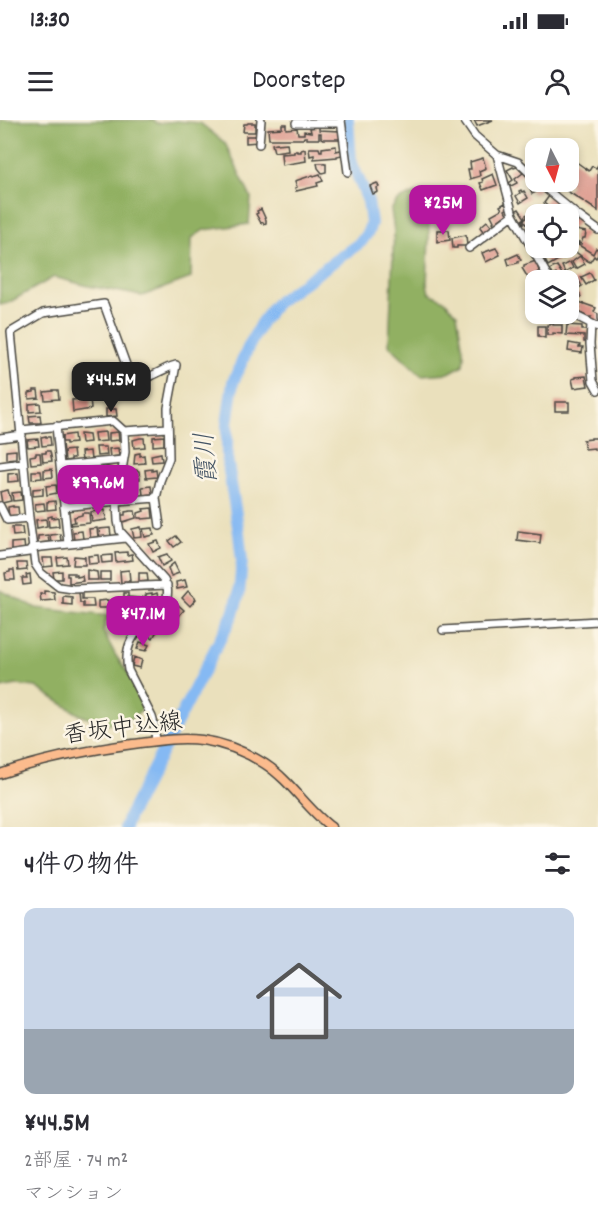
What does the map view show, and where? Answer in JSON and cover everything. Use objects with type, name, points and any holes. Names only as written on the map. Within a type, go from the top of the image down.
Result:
[{"type":"main road","name":"香坂中込線","points":[[0,774],[46,760],[104,747],[176,739],[203,740],[252,756],[283,778],[331,827]]},
{"type":"street","points":[[258,144],[261,120]]},
{"type":"street","points":[[464,120],[475,136],[497,155],[518,162],[525,169]]},
{"type":"street","points":[[296,123],[341,121],[348,172]]},
{"type":"street","points":[[497,155],[513,215],[544,270]]},
{"type":"street","points":[[551,192],[598,230]]},
{"type":"street","points":[[469,248],[513,215]]},
{"type":"street","points":[[160,526],[156,498],[168,458],[168,403],[176,365],[149,377],[131,377],[104,304],[43,313],[11,332],[35,564],[41,573],[59,587],[73,589],[167,585]]},
{"type":"street","points":[[579,318],[595,326],[590,344],[593,381],[598,390]]},
{"type":"street","points":[[0,438],[56,426],[113,421],[124,431],[125,452],[117,501],[120,531],[167,585],[168,590],[167,598],[132,637],[127,648],[128,670],[152,717],[158,741]]},
{"type":"street","points":[[56,426],[68,544]]},
{"type":"street","points":[[124,431],[168,428]]},
{"type":"street","points":[[60,466],[123,460]]},
{"type":"street","points":[[0,466],[24,464]]},
{"type":"street","points":[[64,507],[156,498]]},
{"type":"street","points":[[0,506],[7,520],[29,518]]},
{"type":"street","points":[[0,556],[29,552],[32,548],[126,538]]},
{"type":"street","points":[[443,630],[598,621]]},
{"type":"green space","points":[[0,120],[153,120],[157,123],[177,121],[200,123],[225,143],[251,198],[249,224],[204,230],[192,238],[191,278],[142,296],[54,277],[8,303],[0,305]]},
{"type":"green space","points":[[415,193],[428,200],[427,284],[429,293],[444,300],[457,314],[464,356],[463,365],[449,373],[421,375],[389,345],[394,231],[391,210],[397,201]]},
{"type":"green space","points":[[0,590],[36,608],[110,616],[103,631],[116,656],[144,696],[145,705],[132,718],[104,724],[80,715],[36,687],[17,685],[0,688]]},
{"type":"building","points":[[474,120],[493,120],[477,126]]},
{"type":"building","points":[[255,123],[255,132],[243,132],[244,124]]},
{"type":"building","points":[[282,124],[286,124],[286,129],[297,128],[298,134],[304,134],[304,131],[311,132],[310,128],[319,127],[319,130],[341,131],[341,139],[323,139],[319,133],[319,139],[304,137],[303,139],[269,139],[268,129],[282,128]]},
{"type":"building","points":[[246,136],[258,136],[258,142],[246,143]]},
{"type":"building","points":[[287,143],[288,150],[274,152],[272,144]]},
{"type":"building","points":[[336,146],[336,151],[341,150],[342,155],[314,159],[314,155],[310,156],[309,148],[319,148],[322,151],[322,148]]},
{"type":"building","points":[[305,149],[306,161],[282,165],[281,154],[301,152]]},
{"type":"building","points":[[483,158],[486,168],[479,171],[480,176],[470,179],[468,169],[471,169],[470,162]]},
{"type":"building","points":[[317,163],[326,164],[326,172],[322,173]]},
{"type":"building","points":[[579,164],[589,171],[592,166],[596,168],[598,165],[598,211],[569,192],[579,192]]},
{"type":"building","points":[[517,167],[523,173],[515,179],[517,183],[511,186],[509,183],[513,180],[507,170]]},
{"type":"building","points":[[320,174],[323,181],[317,183],[318,186],[296,191],[295,181]]},
{"type":"building","points":[[493,174],[497,185],[483,190],[480,183],[483,182],[482,179]]},
{"type":"building","points":[[377,183],[378,192],[373,194],[370,186]]},
{"type":"building","points":[[521,190],[528,198],[520,203],[516,196]]},
{"type":"building","points":[[549,196],[559,204],[545,204]]},
{"type":"building","points":[[505,203],[508,208],[505,210],[507,214],[495,225],[491,215],[502,209],[500,206]]},
{"type":"building","points":[[261,209],[266,220],[264,224],[256,214]]},
{"type":"building","points":[[519,209],[525,218],[522,220],[524,223],[521,224],[515,211]]},
{"type":"building","points":[[487,221],[493,228],[485,234],[480,227]]},
{"type":"building","points":[[437,230],[449,230],[450,240],[437,242]]},
{"type":"building","points":[[579,231],[586,232],[581,244],[579,243]]},
{"type":"building","points":[[466,235],[467,246],[453,248],[452,238]]},
{"type":"building","points":[[579,245],[593,254],[596,248],[598,249],[596,258],[594,256],[590,262],[579,254]]},
{"type":"building","points":[[496,248],[500,255],[486,262],[482,253]]},
{"type":"building","points":[[518,254],[521,260],[509,265],[507,259]]},
{"type":"building","points":[[579,257],[585,264],[576,269],[572,262]]},
{"type":"building","points":[[544,258],[560,258],[560,259],[548,266]]},
{"type":"building","points":[[536,261],[539,270],[525,270],[525,273],[522,268]]},
{"type":"building","points":[[570,262],[573,268],[564,270],[562,266]]},
{"type":"building","points":[[590,273],[594,280],[586,285],[581,277]]},
{"type":"building","points":[[579,302],[596,308],[594,312],[598,314],[598,323],[589,319],[591,317],[579,312]]},
{"type":"building","points":[[547,325],[562,325],[562,334],[547,335]]},
{"type":"building","points":[[567,325],[582,326],[582,330],[589,330],[588,342],[584,342],[584,336],[566,335]]},
{"type":"building","points":[[538,326],[545,326],[545,338],[538,336]]},
{"type":"building","points":[[569,343],[583,347],[582,353],[568,351]]},
{"type":"building","points":[[586,376],[588,386],[574,388],[572,379]]},
{"type":"building","points":[[101,383],[102,393],[94,392],[93,384]]},
{"type":"building","points":[[117,386],[117,396],[109,397],[108,387]]},
{"type":"building","points":[[38,390],[39,398],[29,399],[29,393]]},
{"type":"building","points":[[58,390],[59,399],[45,400],[44,392]]},
{"type":"building","points":[[90,398],[91,409],[73,412],[72,400]]},
{"type":"building","points":[[555,402],[569,402],[569,411],[555,411]]},
{"type":"building","points":[[40,403],[41,411],[29,412],[29,404]]},
{"type":"building","points":[[106,409],[116,409],[117,416],[106,417]]},
{"type":"building","points":[[40,415],[41,423],[30,423],[29,416]]},
{"type":"building","points":[[105,432],[106,441],[95,442],[94,433]]},
{"type":"building","points":[[118,432],[119,440],[109,441],[109,433]]},
{"type":"building","points":[[74,434],[75,443],[62,442],[62,436]]},
{"type":"building","points":[[80,434],[89,435],[90,442],[81,443]]},
{"type":"building","points":[[164,436],[164,445],[153,446],[153,437]]},
{"type":"building","points":[[41,437],[50,437],[51,445],[42,446]]},
{"type":"building","points":[[144,438],[145,447],[134,448],[133,440]]},
{"type":"building","points":[[598,438],[598,450],[585,449],[583,440]]},
{"type":"building","points":[[38,439],[39,446],[28,447],[27,440]]},
{"type":"building","points":[[96,447],[106,447],[107,455],[97,456]]},
{"type":"building","points":[[118,448],[119,456],[110,457],[109,449]]},
{"type":"building","points":[[16,450],[16,458],[6,459],[6,451]]},
{"type":"building","points":[[73,450],[74,458],[65,461],[64,451]]},
{"type":"building","points":[[50,451],[52,461],[43,462],[42,453]]},
{"type":"building","points":[[90,451],[91,460],[82,461],[81,452]]},
{"type":"building","points":[[40,453],[41,463],[31,464],[30,456]]},
{"type":"building","points":[[140,453],[140,456],[144,455],[145,463],[134,464],[135,454]]},
{"type":"building","points":[[161,453],[162,461],[152,462],[151,455]]},
{"type":"building","points":[[103,466],[111,468],[109,482],[101,480]]},
{"type":"building","points":[[52,469],[53,477],[44,478],[44,470]]},
{"type":"building","points":[[152,469],[152,471],[156,470],[157,477],[146,478],[145,470]]},
{"type":"building","points":[[32,471],[41,471],[42,478],[32,479]]},
{"type":"building","points":[[128,471],[139,471],[140,479],[129,480]]},
{"type":"building","points":[[18,473],[19,481],[8,482],[8,474]]},
{"type":"building","points":[[83,474],[91,482],[88,487],[77,479]]},
{"type":"building","points":[[56,485],[57,493],[47,495],[46,486]]},
{"type":"building","points":[[136,486],[137,495],[128,496],[127,487]]},
{"type":"building","points":[[151,486],[152,494],[143,495],[142,487]]},
{"type":"building","points":[[43,488],[43,495],[33,496],[33,489]]},
{"type":"building","points":[[8,490],[11,501],[2,503],[0,492]]},
{"type":"building","points":[[21,492],[22,500],[13,501],[12,493]]},
{"type":"building","points":[[55,501],[56,509],[47,510],[47,502]]},
{"type":"building","points":[[44,503],[45,510],[36,511],[35,504]]},
{"type":"building","points":[[8,507],[18,507],[19,516],[9,517]]},
{"type":"building","points":[[152,508],[153,518],[138,518],[138,513],[144,511],[143,509]]},
{"type":"building","points":[[105,510],[106,520],[92,522],[91,512]]},
{"type":"building","points":[[135,511],[136,518],[123,522],[121,515]]},
{"type":"building","points":[[82,513],[89,513],[90,523],[70,525],[75,522],[74,517]]},
{"type":"building","points":[[52,516],[52,518],[58,517],[59,526],[49,527],[48,517]]},
{"type":"building","points":[[46,519],[47,526],[37,528],[36,520]]},
{"type":"building","points":[[12,527],[22,527],[23,535],[13,536]]},
{"type":"building","points":[[141,527],[142,537],[134,538],[132,529]]},
{"type":"building","points":[[97,528],[98,537],[90,538],[89,529]]},
{"type":"building","points":[[110,528],[111,536],[100,538],[99,529]]},
{"type":"building","points":[[153,528],[154,535],[145,537],[143,529]]},
{"type":"building","points":[[82,531],[83,539],[74,540],[73,532]]},
{"type":"building","points":[[518,531],[541,534],[540,543],[517,540]]},
{"type":"building","points":[[60,534],[61,541],[51,542],[50,535]]},
{"type":"building","points":[[48,535],[49,542],[38,543],[38,536]]},
{"type":"building","points":[[176,536],[181,542],[174,547],[169,541]]},
{"type":"building","points":[[158,541],[161,548],[153,552],[149,544]]},
{"type":"building","points":[[24,542],[25,551],[11,552],[11,543]]},
{"type":"building","points":[[127,552],[127,555],[132,554],[133,560],[116,562],[115,553]]},
{"type":"building","points":[[167,554],[171,561],[162,566],[158,557]]},
{"type":"building","points":[[98,555],[99,563],[89,564],[88,556]]},
{"type":"building","points":[[112,555],[112,562],[102,563],[101,556]]},
{"type":"building","points":[[74,556],[85,557],[85,565],[73,565]]},
{"type":"building","points":[[67,557],[68,564],[58,565],[57,558]]},
{"type":"building","points":[[43,558],[52,558],[53,566],[44,567]]},
{"type":"building","points":[[17,563],[26,563],[27,570],[18,571]]},
{"type":"building","points":[[174,563],[179,573],[171,576],[168,568]]},
{"type":"building","points":[[14,570],[15,580],[6,580],[5,573]]},
{"type":"building","points":[[87,570],[97,572],[98,580],[87,580]]},
{"type":"building","points":[[129,570],[130,581],[121,583],[120,571]]},
{"type":"building","points":[[62,571],[62,579],[54,579],[53,572]]},
{"type":"building","points":[[100,572],[110,572],[110,580],[100,580]]},
{"type":"building","points":[[67,573],[74,573],[77,577],[82,576],[83,581],[69,583]]},
{"type":"building","points":[[139,573],[147,573],[148,581],[139,582]]},
{"type":"building","points":[[30,574],[31,584],[23,585],[22,578],[27,578],[26,575]]},
{"type":"building","points":[[185,580],[187,587],[177,589],[176,582]]},
{"type":"building","points":[[44,591],[54,592],[55,600],[41,601],[40,594],[44,594]]},
{"type":"building","points":[[188,591],[196,599],[190,606],[182,598]]},
{"type":"building","points":[[79,592],[82,592],[82,599],[93,599],[94,607],[83,607],[83,603],[80,603]]},
{"type":"building","points":[[124,593],[128,593],[128,597],[139,598],[139,605],[124,605]]},
{"type":"building","points":[[152,593],[152,595],[157,593],[159,601],[145,604],[143,597]]},
{"type":"building","points":[[63,596],[72,597],[72,605],[63,604]]},
{"type":"building","points":[[123,599],[123,608],[112,608],[112,601]]},
{"type":"building","points":[[108,600],[109,608],[98,608],[98,601]]},
{"type":"building","points":[[175,602],[184,610],[178,617],[169,610]]},
{"type":"building","points":[[163,612],[169,618],[163,623],[157,618]]},
{"type":"building","points":[[127,613],[137,615],[137,622],[126,621]]},
{"type":"building","points":[[149,626],[157,631],[153,638],[145,632]]},
{"type":"building","points":[[140,642],[149,645],[146,651],[137,649]]},
{"type":"building","points":[[134,657],[142,660],[140,668],[132,666]]},
{"type":"waterway","name":"霞川","points":[[125,827],[233,614],[239,594],[242,561],[227,458],[227,424],[233,382],[261,323],[276,303],[361,242],[371,223],[368,201],[351,161],[348,120]]}]
